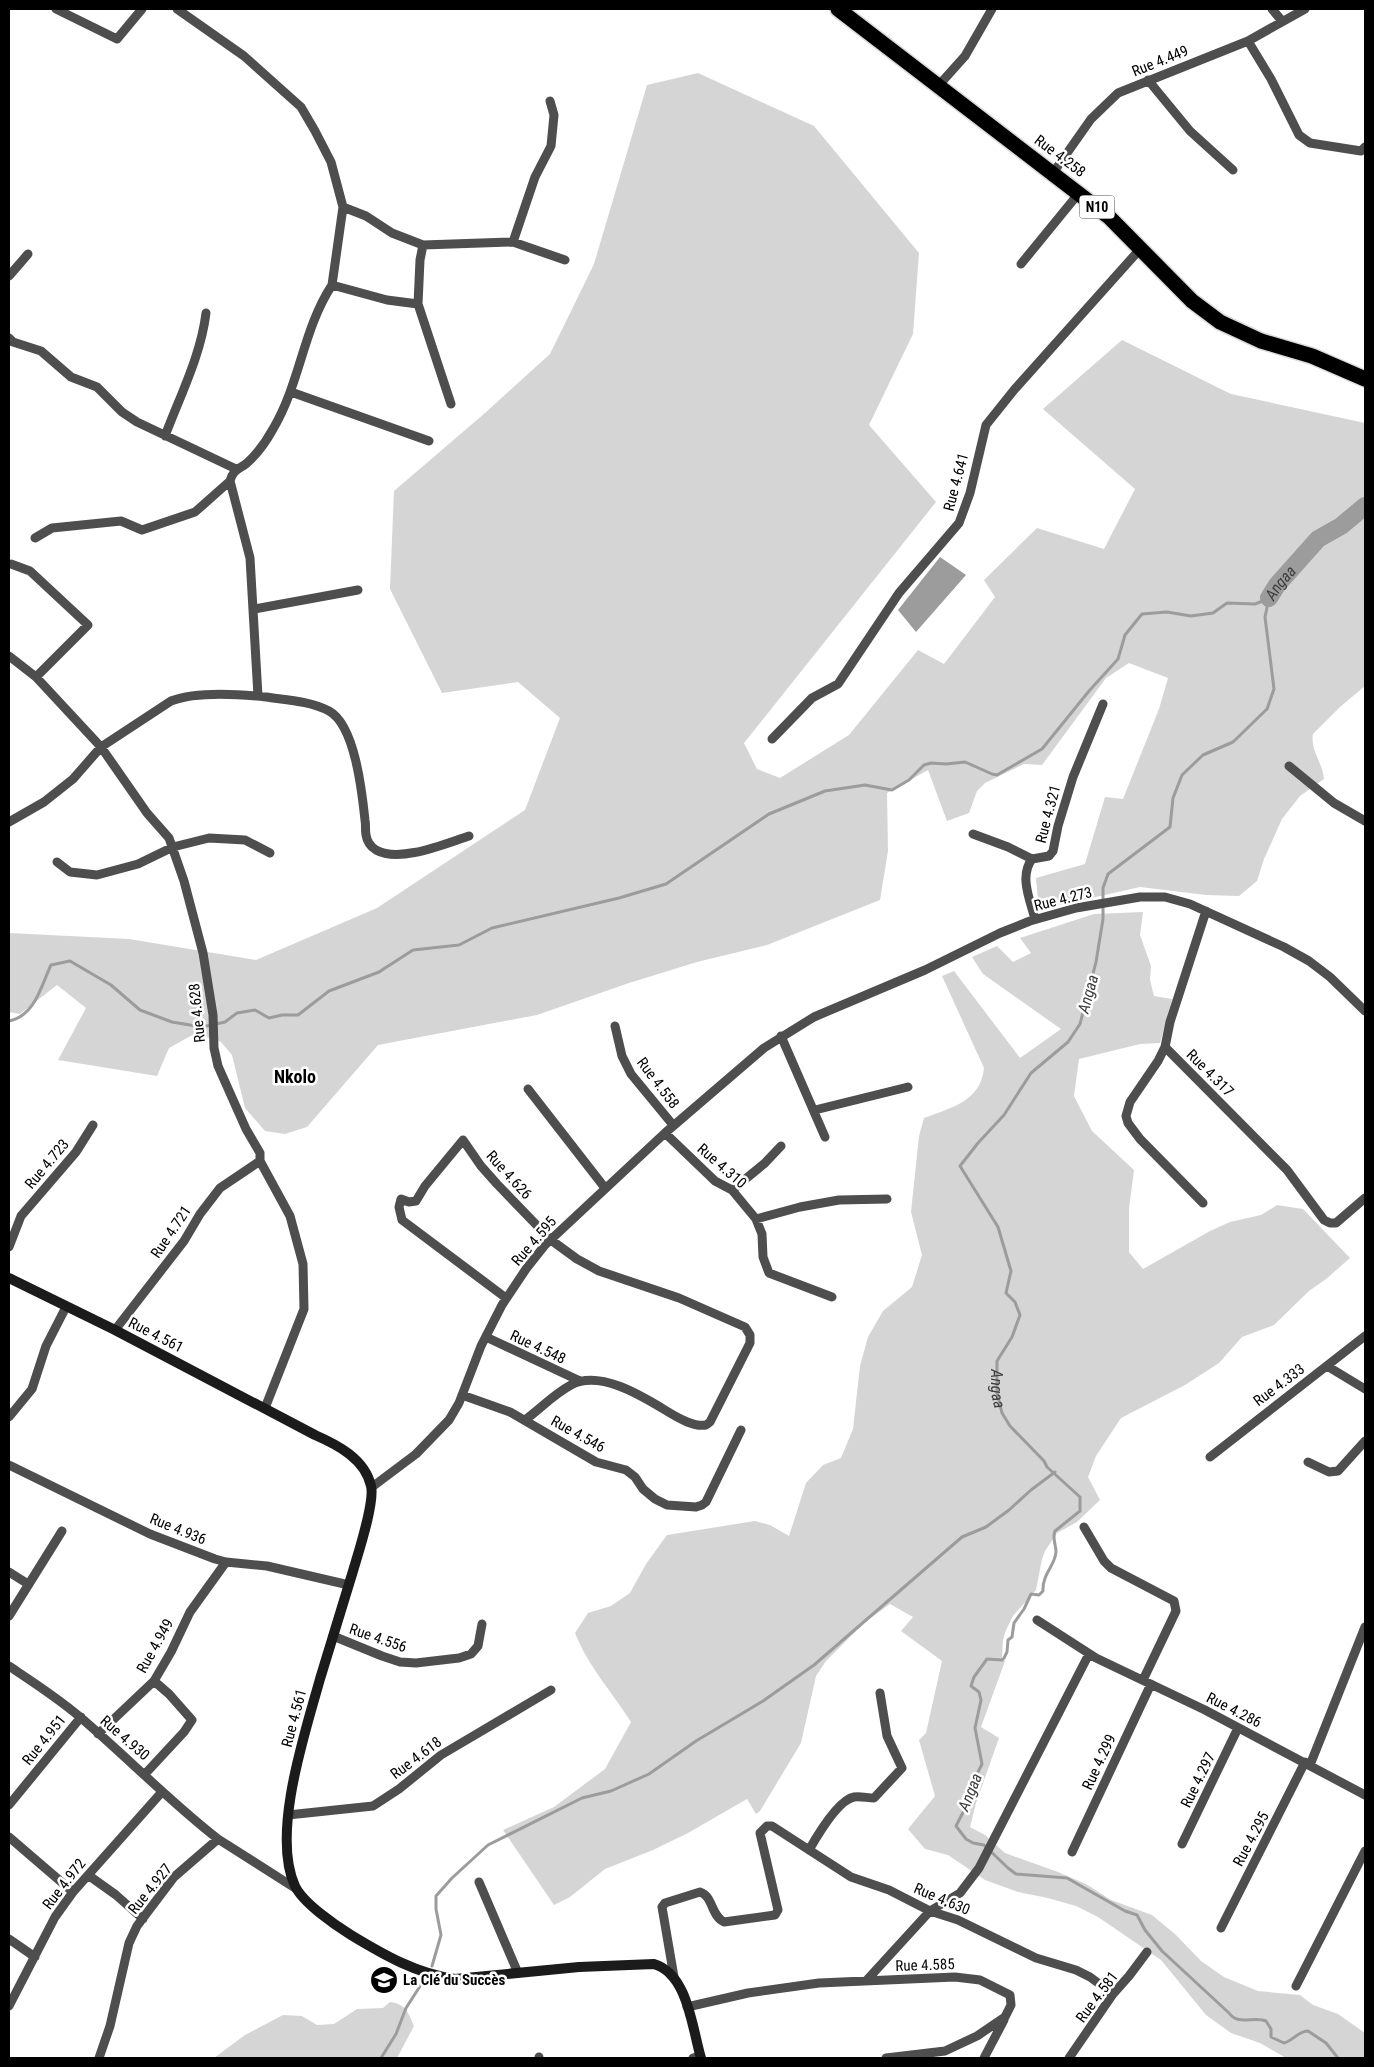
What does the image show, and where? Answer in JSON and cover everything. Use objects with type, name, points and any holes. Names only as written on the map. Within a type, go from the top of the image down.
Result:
[{"type":"highway","name":"Rue 4.258","points":[[838,9],[1079,192],[1109,217],[1192,301],[1220,322],[1261,341],[1312,356],[1365,379]]},
{"type":"main road","name":"Rue 4.561","points":[[9,1278],[115,1330],[315,1435],[338,1445],[362,1468],[372,1487],[371,1502],[308,1722],[289,1801],[287,1833],[289,1864],[296,1888],[309,1903],[342,1929],[372,1948],[411,1967],[439,1977],[455,1979],[579,1967],[654,1964],[661,1966],[679,1984],[687,2007],[698,2058]]},
{"type":"street","points":[[56,9],[117,39],[120,38],[142,9]]},
{"type":"street","points":[[35,538],[52,528],[121,521],[142,530],[195,512],[230,481],[236,469],[247,463],[273,430],[290,392],[311,328],[332,285],[342,207],[331,162],[301,107],[244,56],[177,9]]},
{"type":"street","points":[[939,85],[965,56],[992,9]]},
{"type":"street","points":[[1272,9],[1282,21]]},
{"type":"street","name":"Rue 4.449","points":[[1053,173],[1102,107],[1118,93],[1248,41],[1305,9]]},
{"type":"street","points":[[1248,41],[1270,79],[1298,135],[1310,143],[1342,149],[1361,152],[1365,147]]},
{"type":"street","points":[[1148,80],[1190,131],[1233,170]]},
{"type":"street","points":[[513,242],[534,177],[551,146],[554,116],[550,101]]},
{"type":"street","points":[[1021,264],[1079,192]]},
{"type":"street","points":[[342,207],[366,216],[392,233],[423,245],[513,242],[565,260]]},
{"type":"street","points":[[423,245],[420,260],[418,304],[451,404]]},
{"type":"street","name":"Rue 4.641","points":[[772,739],[812,698],[838,684],[899,593],[959,523],[970,492],[986,425],[1014,390],[1141,248]]},
{"type":"street","points":[[9,276],[28,254]]},
{"type":"street","points":[[332,285],[387,300],[418,304]]},
{"type":"street","points":[[165,436],[192,366],[206,313]]},
{"type":"street","points":[[9,338],[13,342],[41,351],[71,377],[97,387],[122,412],[137,422],[236,469]]},
{"type":"street","points":[[290,392],[429,441]]},
{"type":"street","points":[[230,481],[250,558],[258,696]]},
{"type":"street","points":[[11,564],[30,571],[88,625],[36,677]]},
{"type":"street","points":[[254,609],[358,590]]},
{"type":"street","name":"Rue 4.628","points":[[9,656],[36,677],[102,747],[147,812],[169,838],[173,847],[184,880],[203,953],[213,1015],[214,1048],[218,1066],[246,1129],[260,1153],[260,1161],[290,1216],[304,1264],[304,1309],[265,1408]]},
{"type":"street","points":[[9,822],[44,802],[74,779],[102,747],[172,701],[196,695],[258,696],[318,707],[336,716],[344,726],[355,761],[362,795],[366,836],[371,846],[376,850],[408,854],[468,836]]},
{"type":"street","name":"Rue 4.321","points":[[1035,919],[1026,879],[1030,862],[1032,858],[1049,856],[1053,851],[1058,826],[1073,777],[1103,704]]},
{"type":"street","points":[[1288,766],[1334,803],[1365,821]]},
{"type":"street","points":[[973,834],[1008,846],[1032,858]]},
{"type":"street","points":[[57,862],[70,872],[97,875],[138,864],[173,847],[209,838],[245,840],[270,853]]},
{"type":"street","name":"Rue 4.273","points":[[764,1048],[814,1017],[925,970],[1000,933],[1035,919],[1076,908],[1140,897],[1165,898],[1190,904],[1297,953],[1330,977],[1365,1010]]},
{"type":"street","name":"Rue 4.317","points":[[1206,911],[1170,1022],[1166,1047],[1286,1170],[1316,1211],[1330,1223],[1336,1223],[1365,1198]]},
{"type":"street","name":"Rue 4.558","points":[[615,1026],[622,1056],[630,1074],[673,1126]]},
{"type":"street","points":[[781,1036],[815,1110],[825,1137]]},
{"type":"street","points":[[1166,1047],[1130,1102],[1126,1116],[1128,1123],[1140,1139],[1203,1203]]},
{"type":"street","name":"Rue 4.595","points":[[372,1487],[416,1454],[455,1411],[486,1337],[506,1298],[526,1269],[550,1240],[665,1133],[764,1048]]},
{"type":"street","points":[[815,1110],[908,1087]]},
{"type":"street","points":[[528,1089],[605,1188]]},
{"type":"street","name":"Rue 4.723","points":[[9,1247],[21,1216],[76,1152],[93,1124]]},
{"type":"street","name":"Rue 4.310","points":[[665,1133],[715,1181],[732,1190],[756,1220],[762,1234],[763,1257],[769,1273],[832,1297]]},
{"type":"street","name":"Rue 4.626","points":[[506,1298],[402,1220],[399,1207],[401,1199],[409,1202],[416,1201],[425,1186],[463,1140],[481,1166],[550,1240],[590,1267],[679,1298],[745,1327],[750,1335]]},
{"type":"street","points":[[732,1190],[766,1163],[781,1146]]},
{"type":"street","name":"Rue 4.721","points":[[115,1330],[184,1241],[200,1214],[220,1188],[260,1161]]},
{"type":"street","points":[[756,1220],[800,1207],[839,1200],[887,1199]]},
{"type":"street","points":[[9,1417],[32,1389],[46,1346],[66,1307]]},
{"type":"street","name":"Rue 4.548","points":[[486,1337],[580,1381],[590,1380],[626,1388],[701,1426],[710,1422],[750,1343],[750,1335]]},
{"type":"street","name":"Rue 4.333","points":[[1210,1457],[1365,1336]]},
{"type":"street","points":[[1327,1366],[1365,1389]]},
{"type":"street","points":[[525,1420],[570,1385],[580,1381]]},
{"type":"street","name":"Rue 4.546","points":[[462,1395],[494,1405],[525,1420],[596,1462],[626,1470],[636,1477],[643,1489],[654,1499],[667,1505],[688,1507],[702,1505],[709,1496],[741,1430]]},
{"type":"street","points":[[1308,1462],[1329,1472],[1338,1470],[1365,1441]]},
{"type":"street","name":"Rue 4.936","points":[[9,1465],[150,1534],[226,1562],[267,1566],[349,1584]]},
{"type":"street","name":"Rue 4.299","points":[[1072,1852],[1147,1682],[1176,1611],[1174,1602],[1111,1568],[1104,1561],[1084,1527]]},
{"type":"street","points":[[9,1616],[62,1531]]},
{"type":"street","name":"Rue 4.949","points":[[98,1734],[154,1681],[172,1652],[190,1612],[226,1562]]},
{"type":"street","points":[[9,1572],[28,1584]]},
{"type":"street","name":"Rue 4.286","points":[[1038,1620],[1089,1654],[1238,1728],[1365,1795]]},
{"type":"street","name":"Rue 4.556","points":[[333,1636],[400,1662],[416,1663],[459,1658],[471,1654],[478,1646],[482,1624]]},
{"type":"street","name":"Rue 4.295","points":[[1221,1928],[1308,1764],[1365,1627]]},
{"type":"street","points":[[866,1982],[930,1911],[960,1893],[979,1868],[1089,1654]]},
{"type":"street","name":"Rue 4.930","points":[[9,1666],[43,1688],[81,1717],[145,1774],[162,1793],[218,1839]]},
{"type":"street","points":[[145,1774],[184,1732],[192,1720],[169,1694],[154,1681]]},
{"type":"street","name":"Rue 4.618","points":[[288,1815],[373,1806],[399,1790],[441,1755],[551,1690]]},
{"type":"street","points":[[808,1850],[824,1825],[839,1808],[853,1797],[874,1798],[902,1768],[887,1736],[880,1693]]},
{"type":"street","name":"Rue 4.951","points":[[9,1804],[81,1717]]},
{"type":"street","name":"Rue 4.297","points":[[1182,1844],[1238,1728]]},
{"type":"street","name":"Rue 4.972","points":[[9,2006],[55,1917],[73,1892],[162,1793]]},
{"type":"street","name":"Rue 4.630","points":[[674,1978],[662,1907],[665,1903],[700,1892],[706,1895],[718,1918],[724,1922],[775,1915],[778,1910],[760,1833],[763,1829],[772,1826],[842,1872],[888,1890],[930,1911],[958,1920],[1036,1958],[1076,1970],[1090,1977],[1113,1994]]},
{"type":"street","points":[[9,1837],[73,1892]]},
{"type":"street","points":[[218,1839],[296,1888]]},
{"type":"street","name":"Rue 4.927","points":[[99,2058],[110,2026],[129,1943],[143,1919],[174,1877],[218,1839]]},
{"type":"street","points":[[1296,1986],[1365,1851]]},
{"type":"street","points":[[88,1875],[143,1919]]},
{"type":"street","points":[[479,1882],[518,1973]]},
{"type":"street","points":[[9,1939],[35,1956]]},
{"type":"street","name":"Rue 4.581","points":[[1069,2058],[1113,1994],[1130,1976],[1147,1952]]},
{"type":"street","name":"Rue 4.585","points":[[687,2007],[748,1992],[819,1983],[955,1977],[980,1980],[1010,1996],[1011,2005],[1005,2017]]},
{"type":"street","points":[[886,2058],[945,2051],[977,2036],[1005,2017]]},
{"type":"street","points":[[984,2058],[1005,2017]]},
{"type":"shaded area","points":[[698,73],[814,126],[919,253],[913,334],[869,425],[936,502],[744,743],[757,769],[780,778],[849,735],[918,650],[944,664],[995,597],[984,580],[1037,528],[1104,549],[1135,489],[1043,409],[1122,340],[1231,394],[1365,423],[1365,686],[1340,707],[1313,734],[1313,746],[1324,779],[1300,796],[1282,819],[1264,859],[1257,881],[1239,896],[1206,895],[1140,887],[1039,910],[1036,878],[1085,864],[1105,797],[1123,799],[1159,709],[1168,678],[1129,663],[1106,678],[1042,765],[1024,764],[985,783],[977,791],[969,813],[947,821],[928,770],[887,793],[888,851],[880,900],[767,945],[697,962],[537,1015],[378,1045],[307,1127],[285,1134],[265,1131],[245,1108],[232,1055],[221,1042],[196,1033],[169,1048],[157,1076],[58,1060],[86,1008],[57,985],[20,1014],[9,1012],[9,933],[129,939],[256,960],[377,908],[525,810],[560,718],[518,682],[442,693],[390,589],[394,491],[550,354],[594,264],[647,85]]},
{"type":"shaded area","points":[[940,557],[966,575],[916,632],[898,610]]},
{"type":"shaded area","points":[[1143,912],[1140,935],[1151,966],[1150,980],[1154,996],[1172,999],[1160,1043],[1140,1044],[1079,1059],[1074,1096],[1092,1131],[1134,1170],[1129,1209],[1129,1252],[1143,1269],[1210,1231],[1230,1222],[1261,1215],[1277,1205],[1303,1209],[1350,1258],[1309,1291],[1274,1325],[1242,1337],[1219,1363],[1185,1385],[1121,1418],[1096,1456],[1088,1477],[1100,1500],[1077,1522],[1057,1533],[1042,1559],[1036,1590],[1013,1616],[1006,1630],[1003,1640],[1002,1658],[1005,1661],[981,1727],[999,1738],[976,1803],[970,1827],[985,1835],[1005,1853],[1058,1872],[1086,1884],[1111,1900],[1152,1915],[1175,1934],[1201,1961],[1224,1977],[1258,1991],[1300,1995],[1313,2005],[1338,2014],[1365,2033],[1365,2058],[1286,2058],[1260,2043],[1231,2033],[1206,2015],[1161,1960],[1098,1917],[1076,1906],[1018,1892],[985,1880],[948,1855],[925,1849],[908,1829],[935,1796],[919,1740],[926,1733],[942,1661],[901,1631],[913,1617],[890,1604],[865,1622],[826,1661],[816,1676],[801,1743],[760,1811],[756,1814],[747,1799],[688,1833],[653,1850],[605,1869],[570,1897],[554,1905],[503,1830],[554,1807],[605,1769],[631,1722],[593,1668],[575,1633],[588,1613],[611,1606],[630,1593],[646,1564],[667,1535],[755,1521],[770,1525],[789,1536],[806,1483],[823,1465],[841,1458],[853,1429],[860,1366],[868,1337],[883,1311],[912,1287],[922,1255],[911,1212],[919,1136],[924,1118],[963,1102],[971,1096],[982,1079],[984,1068],[942,976],[954,971],[1020,1058],[1061,1029],[983,974],[972,957],[997,946],[1013,962],[1031,953],[1020,938],[1094,914]]},
{"type":"shaded area","points":[[390,2002],[403,2007],[414,2026],[397,2058],[214,2058],[245,2035],[283,2015],[302,2016],[317,2025],[334,2024],[357,2009],[383,2008]]},
{"type":"waterway","name":"Angaa","points":[[1269,598],[1277,585],[1318,539],[1341,526],[1365,506]]},
{"type":"waterway","name":"Angaa","points":[[1269,598],[1265,617],[1274,689],[1267,709],[1233,742],[1203,755],[1182,775],[1173,798],[1170,827],[1108,874],[1103,888],[1103,919],[1096,962],[1080,1024],[1068,1042],[1031,1073],[1004,1115],[960,1166],[998,1227],[1011,1271],[1006,1293],[1015,1302],[1020,1315],[1012,1337],[997,1361],[997,1393],[1002,1413],[1010,1426],[1044,1461],[1047,1467],[1080,1497],[1080,1511],[1055,1531],[1056,1552],[1044,1580],[1043,1591],[1039,1595],[1031,1594],[1024,1609],[1014,1623],[1012,1637],[1008,1640],[1007,1652],[1004,1658],[1002,1660],[987,1659],[974,1677],[971,1686],[979,1692],[981,1700],[975,1728],[982,1764],[974,1780],[973,1793],[956,1826],[966,1839],[973,1843],[984,1845],[1016,1874],[1067,1878],[1125,1911],[1137,1915],[1145,1930],[1162,1951],[1233,2017],[1241,2020],[1256,2019],[1266,2021],[1271,2029],[1271,2037],[1284,2043],[1304,2031],[1308,2031],[1326,2043],[1338,2058]]},
{"type":"waterway","points":[[9,1021],[18,1018],[31,1007],[51,965],[70,961],[111,985],[140,1010],[172,1022],[202,1027],[225,1022],[237,1013],[255,1010],[269,1018],[282,1015],[298,1015],[329,991],[379,972],[413,950],[459,945],[492,928],[619,898],[666,884],[769,814],[825,791],[865,785],[892,790],[909,780],[924,765],[931,763],[965,762],[997,775],[1042,749],[1089,691],[1118,659],[1125,635],[1142,614],[1167,612],[1191,616],[1213,613],[1227,603],[1255,604],[1268,599]]},
{"type":"waterway","points":[[432,1966],[441,1935],[436,1909],[436,1896],[452,1878],[488,1845],[582,1798],[611,1791],[649,1774],[696,1741],[763,1701],[814,1665],[962,1537],[986,1527],[1055,1472]]},
{"type":"waterway","points":[[381,2058],[396,2034],[406,2008],[424,1980]]},
{"type":"place","name":"La Clé du Succès","points":[[384,1980]]},
{"type":"district","name":"Nkolo","points":[[295,1076]]}]
